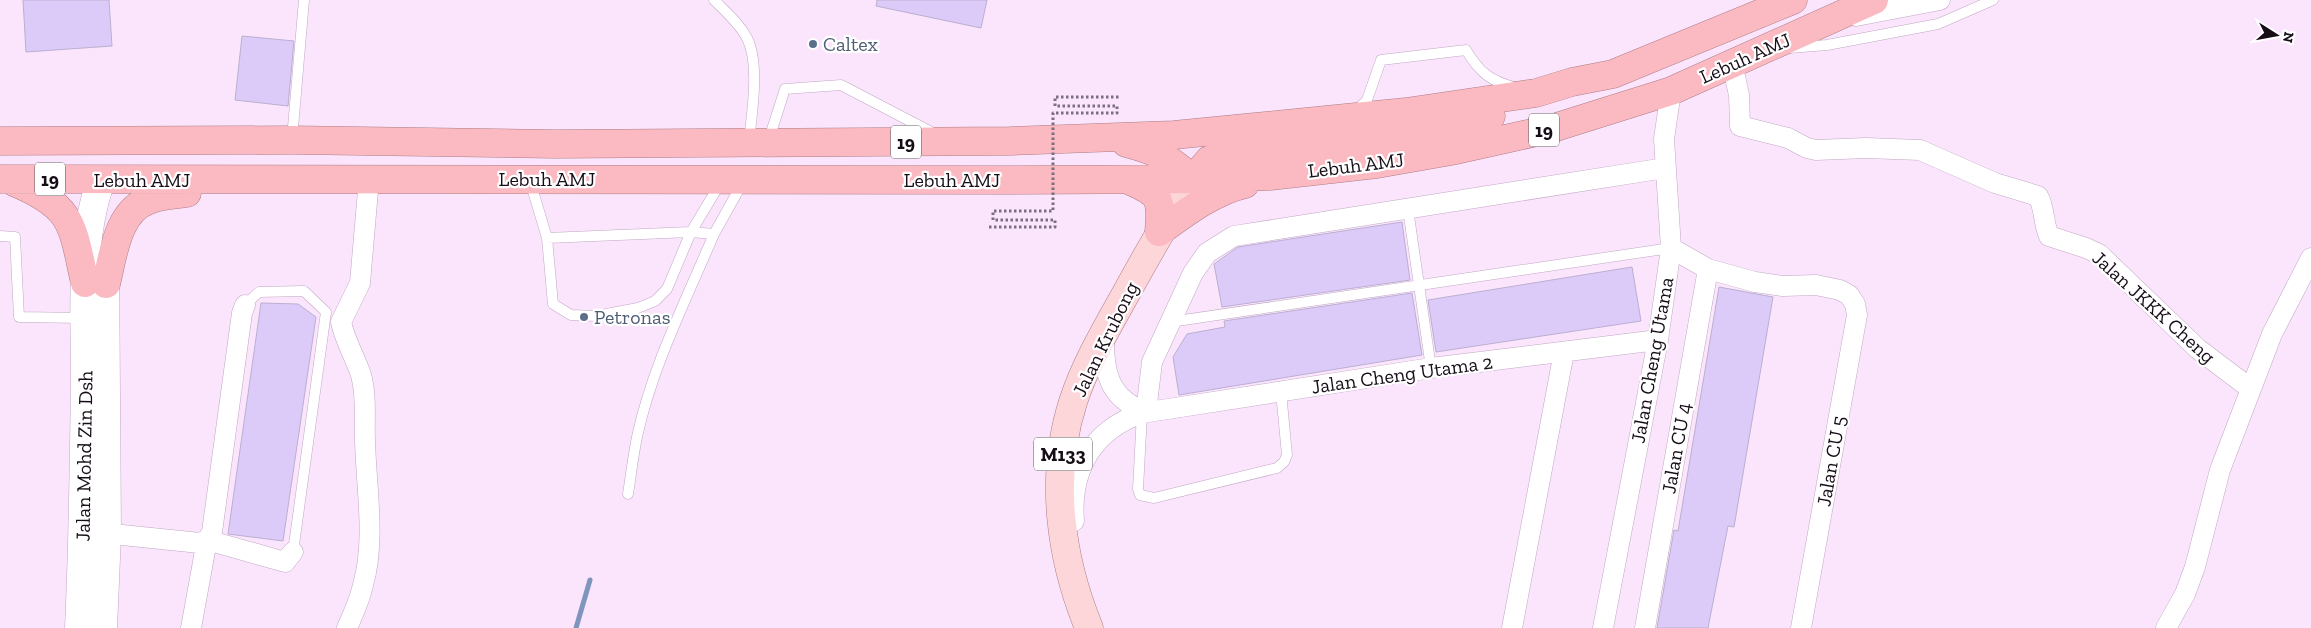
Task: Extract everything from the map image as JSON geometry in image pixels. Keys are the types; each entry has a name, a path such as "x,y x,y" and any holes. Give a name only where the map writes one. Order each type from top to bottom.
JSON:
{"highway":[{"name":"Lebuh AMJ","path":"0,141 292,140 555,144 949,142 1107,139 1174,135 1347,119 1536,93 1572,82 1613,74 1793,0"},
{"name":"Lebuh AMJ","path":"2,179 1193,180 1313,171 1377,164 1514,137 1559,126 1671,91 1874,0"},
{"path":"1107,139 1154,151 1170,160 1193,180 1209,160 1232,152 1326,146 1409,134 1463,123 1513,110 1613,74"},
{"path":"0,152 44,153 71,158 84,162 95,170 101,180 118,161 130,156 158,152 206,152 224,149 240,141"},
{"path":"1160,232 1197,205 1237,186 1313,171"},
{"path":"2,179 51,200 63,213 74,232 96,284"},
{"path":"96,284 124,223 133,210 146,200 163,196 246,188 267,179"},
{"path":"1128,180 1152,190 1161,206 1160,232"}],"main road":[{"path":"96,284 105,222 101,180"},
{"name":"Jalan Krubong","path":"1090,628 1072,580 1066,554 1061,511 1066,430 1074,402 1104,334 1160,232 1193,180"},
{"name":"Jalan Mohd Zin Dsh","path":"96,284 85,318 96,532 104,628"},
{"name":"Jalan Mohd Zin Dsh","path":"79,628 96,532 96,284"}],"street":[{"path":"1827,21 1940,0"},
{"name":"Jalan JKKK Cheng","path":"1732,63 1739,94 1740,126 1788,138 1807,148 1816,150 1866,148 1920,150 2008,188 2030,192 2038,196 2042,203 2049,236 2099,254 2198,349 2251,389"},
{"name":"Jalan Cheng Utama","path":"1603,628 1658,340 1671,248 1665,168 1665,130 1671,91"},
{"path":"1104,334 1105,366 1116,393 1132,406 1144,412 1152,362 1169,323 1200,263 1211,250 1234,236 1665,168"},
{"path":"347,628 364,584 369,542 370,492 365,454 365,395 361,375 345,340 341,322 360,283 369,179"},
{"path":"1671,248 1708,269"},
{"path":"2166,628 2185,594 2196,567 2220,470 2272,334 2311,258"},
{"name":"Jalan CU 5","path":"1708,269 1755,282 1783,286 1828,287 1849,295 1855,304 1856,315 1807,627"},
{"name":"Jalan CU 4","path":"1645,628 1708,269"},
{"path":"191,628 207,540 212,532 242,313 245,304"},
{"name":"Jalan Cheng Utama 2","path":"1072,580 1076,567 1076,553 1072,503 1081,466 1100,437 1112,427 1144,412 1430,368 1658,340"},
{"path":"1512,628 1564,352"},
{"path":"96,532 200,543 207,540 285,562 293,552"}],"lane":[{"path":"292,140 304,0"},
{"path":"714,0 739,26 747,39 752,53 758,142"},
{"path":"1761,50 1827,45 1938,24 1993,0"},
{"path":"1347,119 1366,100 1382,60 1466,50 1477,68 1493,79 1536,93"},
{"path":"758,142 785,89 841,85 949,142"},
{"path":"529,179 547,238 553,304 571,315 596,316 638,308 655,302 667,290 691,232 734,179"},
{"path":"628,494 637,437 652,385 677,319 714,234 734,179"},
{"path":"1408,209 1430,368"},
{"path":"547,238 691,232 714,234"},
{"path":"0,236 15,237 19,317 85,318"},
{"path":"1169,323 1671,248"},
{"path":"245,304 259,292 304,291 326,312 293,552"},
{"path":"1144,412 1138,489 1140,495 1154,498 1277,468 1284,462 1287,455 1281,392"}],"path":[{"path":"989,227 1055,227 1055,220 993,220 993,211 1053,211 1053,113 1117,113 1117,106 1055,106 1055,98 1119,98"}],"building":[{"path":"23,0 109,0 112,46 26,52"},
{"path":"877,0 987,0 981,28 876,6"},
{"path":"242,36 294,41 288,106 235,100"},
{"path":"1402,222 1410,280 1222,307 1214,264 1238,247"},
{"path":"1632,267 1641,321 1436,352 1428,300"},
{"path":"1719,287 1773,297 1734,527 1728,526 1708,628 1657,628 1674,530 1678,531"},
{"path":"1412,293 1422,355 1179,395 1173,357 1187,334 1225,327 1224,321"},
{"path":"261,303 298,304 316,317 283,541 228,534"}],"waterway":[{"path":"576,628 590,580"}],"place":[{"name":"Caltex","path":"813,44"},
{"name":"Petronas","path":"584,317"}]}
